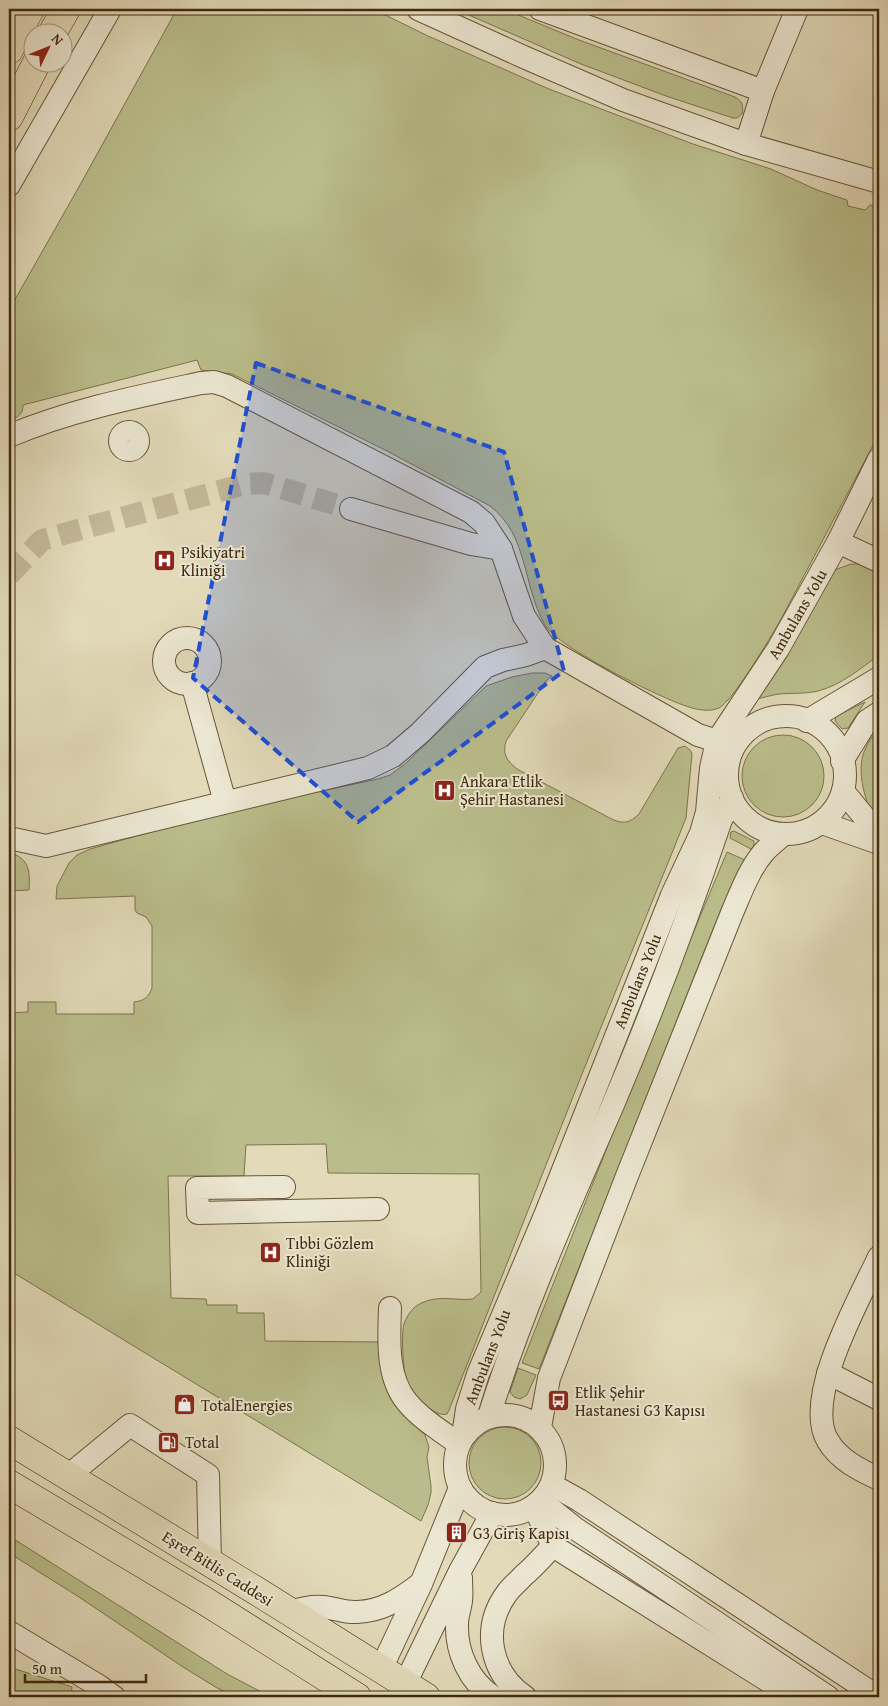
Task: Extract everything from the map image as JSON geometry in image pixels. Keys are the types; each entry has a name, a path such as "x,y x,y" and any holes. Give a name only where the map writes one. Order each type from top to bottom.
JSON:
{"main road":[{"path":"9,50 30,9"},
{"path":"59,22 66,9"},
{"path":"9,117 32,72"},
{"name":"Eşref Bitlis Caddesi","path":"9,1440 381,1669 406,1694"},
{"path":"9,1484 205,1601 357,1697"}],"lane":[{"path":"9,185 110,9"},
{"path":"418,9 623,100 746,144 879,182"},
{"path":"540,9 763,91"},
{"path":"746,144 763,91 797,9"},
{"path":"9,436 35,425 115,401 201,383 214,382 227,386 471,512 484,522 500,549 524,616 545,648 698,735 727,741 759,722 777,716 796,717 814,723 830,735 840,752 845,771 843,791 834,808 822,823 803,831 784,834 764,830 748,820 738,810 732,798 728,787 727,768 732,749 727,741"},
{"path":"115,401 126,433"},
{"name":"Ambulans Yolu","path":"461,1440 467,1409 478,1374 546,1213 672,895 701,833 706,812 711,768 838,542 879,459"},
{"path":"351,509 471,544 500,549"},
{"path":"838,542 879,561"},
{"path":"9,838 46,846 368,768 393,756 420,733 484,667 545,648"},
{"path":"807,721 879,678"},
{"path":"192,683 225,802"},
{"path":"842,761 867,722 879,713"},
{"path":"843,791 879,835"},
{"path":"489,1416 507,1360 591,1152 645,1027 721,820 732,798"},
{"path":"822,823 879,843"},
{"path":"540,1427 549,1378 732,913 744,885 758,860 784,834"},
{"path":"284,1188 197,1188 198,1213 378,1209"},
{"path":"879,1257 839,1344 828,1373 820,1413 827,1440 844,1459 879,1479"},
{"path":"390,1308 389,1337 392,1362 399,1390 416,1411 461,1440"},
{"path":"828,1373 879,1399"},
{"path":"507,1414 525,1418 540,1427 550,1440 555,1454 556,1470 542,1497 520,1513 506,1515 492,1513 480,1508 469,1500 460,1488 455,1474 455,1458 461,1440 474,1424 489,1416 507,1414"},
{"path":"68,1476 130,1425 208,1475 210,1563"},
{"path":"381,1669 421,1584 460,1488"},
{"path":"542,1497 553,1546 794,1697"},
{"path":"542,1497 576,1529 828,1697"},
{"path":"542,1497 579,1500 878,1697"},
{"path":"406,1694 460,1571 492,1513"},
{"path":"525,1697 500,1672 493,1654 492,1627 507,1592 553,1546"},
{"path":"460,1571 462,1594 457,1622 459,1649 469,1672 476,1682 493,1697"},
{"path":"289,1612 307,1607 324,1607 340,1611 357,1612 370,1610 395,1602 421,1584"},
{"path":"9,1632 114,1697"}],"highlighted area":[{"path":"256,363 504,452 564,671 358,822 193,678"}],"green space":[{"path":"177,9 373,9 428,36 549,89 693,144 771,169 817,190 847,200 848,206 865,210 870,205 879,206 879,434 780,621 742,682 719,708 708,710 696,709 657,694 589,659 554,635 545,625 538,610 524,562 512,532 503,518 490,506 389,452 232,374 201,370 197,360 23,405 19,415 9,421 9,310"},
{"path":"455,9 504,9 579,40 735,97 742,104 742,114 737,118 733,118 666,96 581,64"},
{"path":"851,564 863,564 879,571 879,655 835,685 813,692 779,694 756,699 828,579 837,569"},
{"path":"532,673 545,673 552,676 546,681 506,741 505,753 513,766 619,822 627,822 639,814 678,748 685,746 692,754 686,818 447,1414 441,1414 430,1409 418,1398 407,1382 403,1329 409,1314 420,1303 436,1299 473,1299 481,1292 479,1174 328,1173 326,1144 246,1145 244,1176 168,1176 171,1298 206,1299 207,1305 237,1305 237,1313 264,1313 265,1341 382,1342 392,1397 402,1414 425,1435 429,1447 427,1457 431,1493 421,1521 9,1270 9,1013 28,1012 28,1002 56,1002 56,1014 134,1014 134,1002 146,998 151,991 152,926 146,917 135,910 135,896 56,899 57,886 69,863 77,855 90,849 215,814 390,775 405,764 486,686 512,677"},
{"path":"865,702 848,728 842,729 835,721 836,716"},
{"path":"879,727 879,823 870,809 864,791 861,763 864,751"},
{"path":"783,735 799,738 812,747 821,760 824,776 821,792 812,805 799,814 783,817 767,814 754,805 745,792 742,776 745,760 754,747 767,738"},
{"path":"734,831 754,841 754,847 751,849 730,838 731,832"},
{"path":"9,852 25,862 29,871 29,890 9,891"},
{"path":"727,852 745,860 722,907 539,1369 522,1363 670,988"},
{"path":"518,1368 536,1375 527,1395 520,1399 514,1397 510,1392"},
{"path":"505,1427 525,1433 535,1443 541,1463 535,1483 525,1493 505,1499 485,1493 475,1483 469,1463 475,1443 485,1433"},
{"path":"9,1536 227,1674 271,1697 237,1697 217,1688 9,1553"},
{"path":"9,1667 72,1687 71,1697 9,1697"}],"tunnel":[{"path":"9,575 42,540 245,484 264,483 351,509"}],"place":[{"name":"Psikiyatri Kliniği","path":"165,561"},
{"name":"Ankara Etlik Şehir Hastanesi","path":"444,790"},
{"name":"Tıbbi Gözlem Kliniği","path":"270,1252"},
{"name":"Etlik Şehir Hastanesi G3 Kapısı","path":"559,1401"},
{"name":"TotalEnergies","path":"185,1405"},
{"name":"Total","path":"169,1442"},
{"name":"G3 Giriş Kapısı","path":"457,1533"}]}
